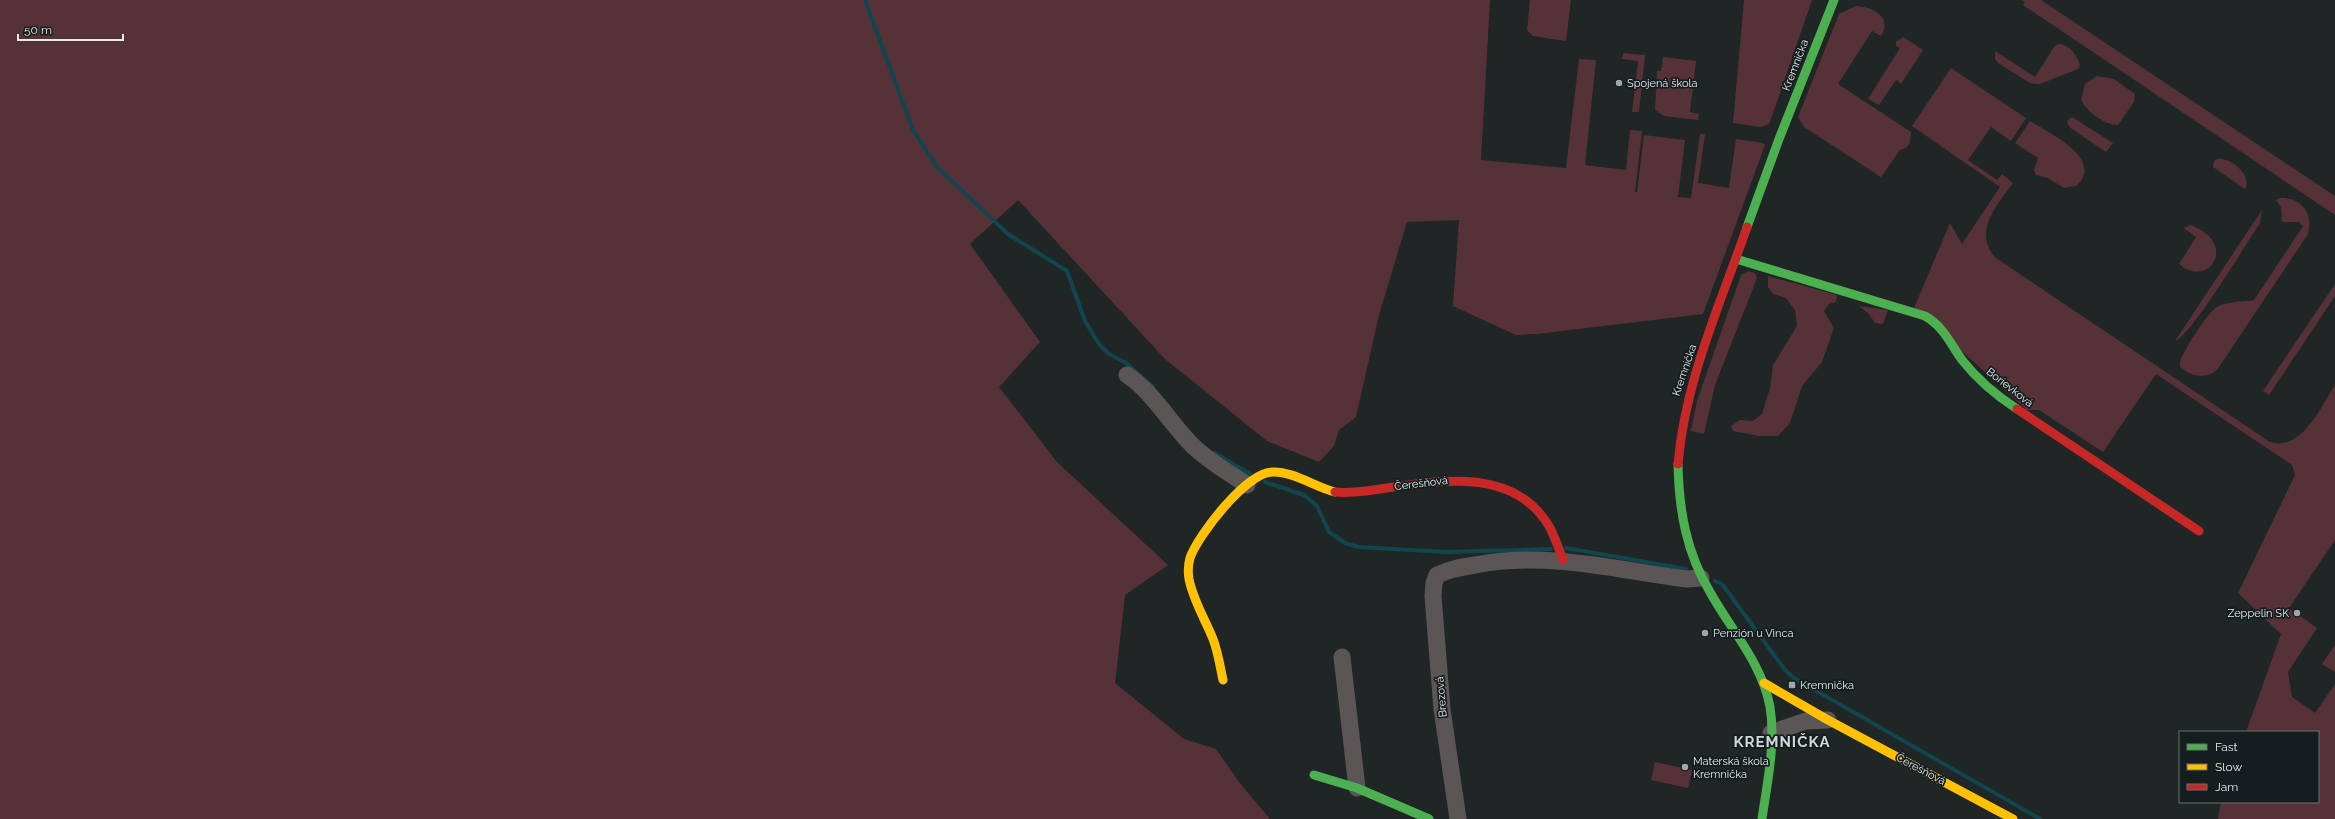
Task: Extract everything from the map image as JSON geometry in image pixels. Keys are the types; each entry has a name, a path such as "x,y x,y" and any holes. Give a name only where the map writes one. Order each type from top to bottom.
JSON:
{"street":[{"name":"Kremnička","path":"1762,819 1771,733 1770,708 1764,682 1751,653 1701,578 1688,546 1680,508 1678,471 1681,430 1691,384 1782,130 1834,0"},
{"name":"Borievková","path":"1736,260 1900,307 1918,313 1935,322 1944,331 1964,362 1990,389 2010,405 2199,531"},
{"path":"1127,375 1140,384 1192,444 1208,458 1249,483"},
{"name":"Čerešňová","path":"1223,680 1213,639 1191,584 1189,570 1191,557 1199,543 1231,499 1249,483 1264,473 1271,472 1282,474 1338,492 1358,492 1460,479 1487,483 1512,493 1531,504 1547,523 1562,558"},
{"path":"1562,558 1687,579 1701,578"},
{"name":"Brezová","path":"1458,819 1442,709 1434,596 1434,583 1437,575 1445,571 1496,561 1562,558"},
{"path":"1342,656 1358,788"},
{"name":"Čerešňová","path":"1764,682 1828,720 2013,819"},
{"path":"1771,733 1806,721 1828,720"},
{"path":"1314,775 1358,788 1429,819"}],"shaded area":[{"path":"0,0 1490,0 1481,160 1566,168 1579,59 1596,60 1585,165 1626,170 1630,130 1642,131 1635,192 1637,192 1644,135 1685,140 1678,197 1691,198 1700,134 1705,134 1698,183 1729,188 1736,139 1763,143 1765,145 1703,314 1537,334 1516,335 1453,306 1459,220 1407,222 1379,315 1356,417 1339,430 1334,446 1319,462 1267,441 1165,359 1018,200 970,244 1040,342 999,387 1057,462 1168,565 1125,595 1115,683 1184,739 1216,749 1239,782 1270,819 0,819"},
{"path":"1530,0 1571,0 1566,41 1533,36 1527,30"},
{"path":"1744,0 1812,0 1769,124 1761,127 1733,123"},
{"path":"2022,0 2041,0 2335,196 2335,215 2023,5 2025,2"},
{"path":"1856,6 1869,8 1879,14 1885,23 1884,29 1881,36 1872,31 1838,84 1911,132 1910,143 1906,148 1900,150 1881,177 1804,127 1798,117 1839,14"},
{"path":"1903,37 1923,50 1901,84 1896,80 1879,105 1868,99 1900,48 1896,46 1896,42"},
{"path":"2058,44 2062,44 2069,48 2077,58 2080,65 2078,69 2040,84 2030,83 1998,63 1995,59 1995,51 2035,77 2054,47"},
{"path":"1623,53 1645,55 1639,112 1632,112 1638,61 1622,59"},
{"path":"1663,57 1696,61 1690,112 1699,114 1698,120 1664,116 1655,110 1657,71 1661,71"},
{"path":"1951,68 2026,118 2011,141 1991,127 1968,160 1997,180 2002,174 2013,183 1994,210 1987,229 1986,238 1989,248 1996,258 2270,442 2281,443 2292,440 2301,434 2317,415 2335,385 2335,540 2289,608 2317,628 2288,672 2292,697 2315,713 2335,684 2335,819 2218,819 2221,803 2319,803 2319,731 2246,731 2281,634 2238,593 2295,475 2292,465 2156,374 2103,452 2039,410 2027,410 1914,308 1950,223 1962,244 2000,187 1912,126"},
{"path":"2097,76 2114,79 2135,94 2134,102 2118,125 2107,123 2096,117 2087,109 2081,100 2085,84"},
{"path":"2072,117 2113,143 2106,152 2069,127 2067,121"},
{"path":"2030,121 2061,140 2080,157 2084,166 2083,176 2076,186 2064,188 2048,178 2036,175 2034,170 2038,158 2015,143"},
{"path":"2217,159 2228,161 2239,168 2246,178 2247,184 2245,189 2213,167 2214,161"},
{"path":"2280,198 2294,200 2300,203 2304,208 2309,219 2308,234 2217,370 2203,376 2189,373 2180,367 2180,361 2186,348 2207,317 2212,311 2221,305 2254,300 2303,226 2299,222 2282,222 2281,207 2276,200"},
{"path":"2262,210 2260,223 2219,287 2193,323 2183,335 2175,341"},
{"path":"2190,225 2205,233 2213,242 2216,252 2214,261 2209,268 2201,271 2190,270 2179,264 2196,237 2184,228"},
{"path":"1748,271 1755,273 1757,278 1715,385 1704,434 1691,431 1697,401 1741,275"},
{"path":"1768,276 1837,295 1836,302 1829,304 1824,311 1834,328 1822,362 1802,386 1790,423 1778,436 1759,436 1733,431 1731,426 1740,420 1753,421 1762,414 1770,388 1773,365 1797,326 1795,310 1786,298 1773,294 1768,287"},
{"path":"2335,284 2335,296 2269,395 2263,391"},
{"path":"1859,306 1888,310 1883,324 1875,323 1868,313"},
{"path":"2335,645 2335,672 2322,664"},
{"path":"1655,762 1692,770 1688,788 1651,780"}],"waterway":[{"path":"865,0 913,130 937,167 1008,234 1067,271 1085,321 1099,344 1109,354 1126,363 1153,387"},
{"path":"1215,453 1250,474"},
{"path":"1265,482 1304,495 1317,506 1329,532 1345,543 1358,547 1446,552 1551,549"},
{"path":"1566,548 1686,569"},
{"path":"1715,581 1722,584 1785,670 1794,678 2040,819"}],"traffic: fast":[{"path":"1747,227 1779,139 1834,0"},
{"path":"1736,259 1925,316 1932,320 1942,330 1962,360 1974,374 2002,399 2017,409"},
{"path":"1678,464 1682,514 1685,530 1695,562 1718,606 1753,661 1766,691 1770,707 1772,735 1762,819"},
{"path":"1314,775 1357,788 1429,819"}],"traffic: slow":[{"path":"1223,680 1215,644 1196,602 1189,579 1189,561 1195,548 1224,507 1249,483 1261,475 1272,472 1280,472 1335,492"},
{"path":"1764,683 1828,720 2013,819"}],"traffic: jam":[{"path":"1678,464 1682,433 1696,373 1715,314 1747,227"},
{"path":"2017,409 2199,531"},
{"path":"1335,492 1355,492 1431,482 1454,481 1476,482 1497,486 1517,494 1534,507 1549,526 1563,560"}],"place":[{"name":"Spojená škola","path":"1619,83"},
{"name":"Zeppelin SK","path":"2297,613"},
{"name":"Penzión u Vinca","path":"1705,633"},
{"name":"Kremnička","path":"1792,685"},
{"name":"Materská škola Kremnička","path":"1685,767"}],"district":[{"name":"KREMNIČKA","path":"1782,742"}]}
